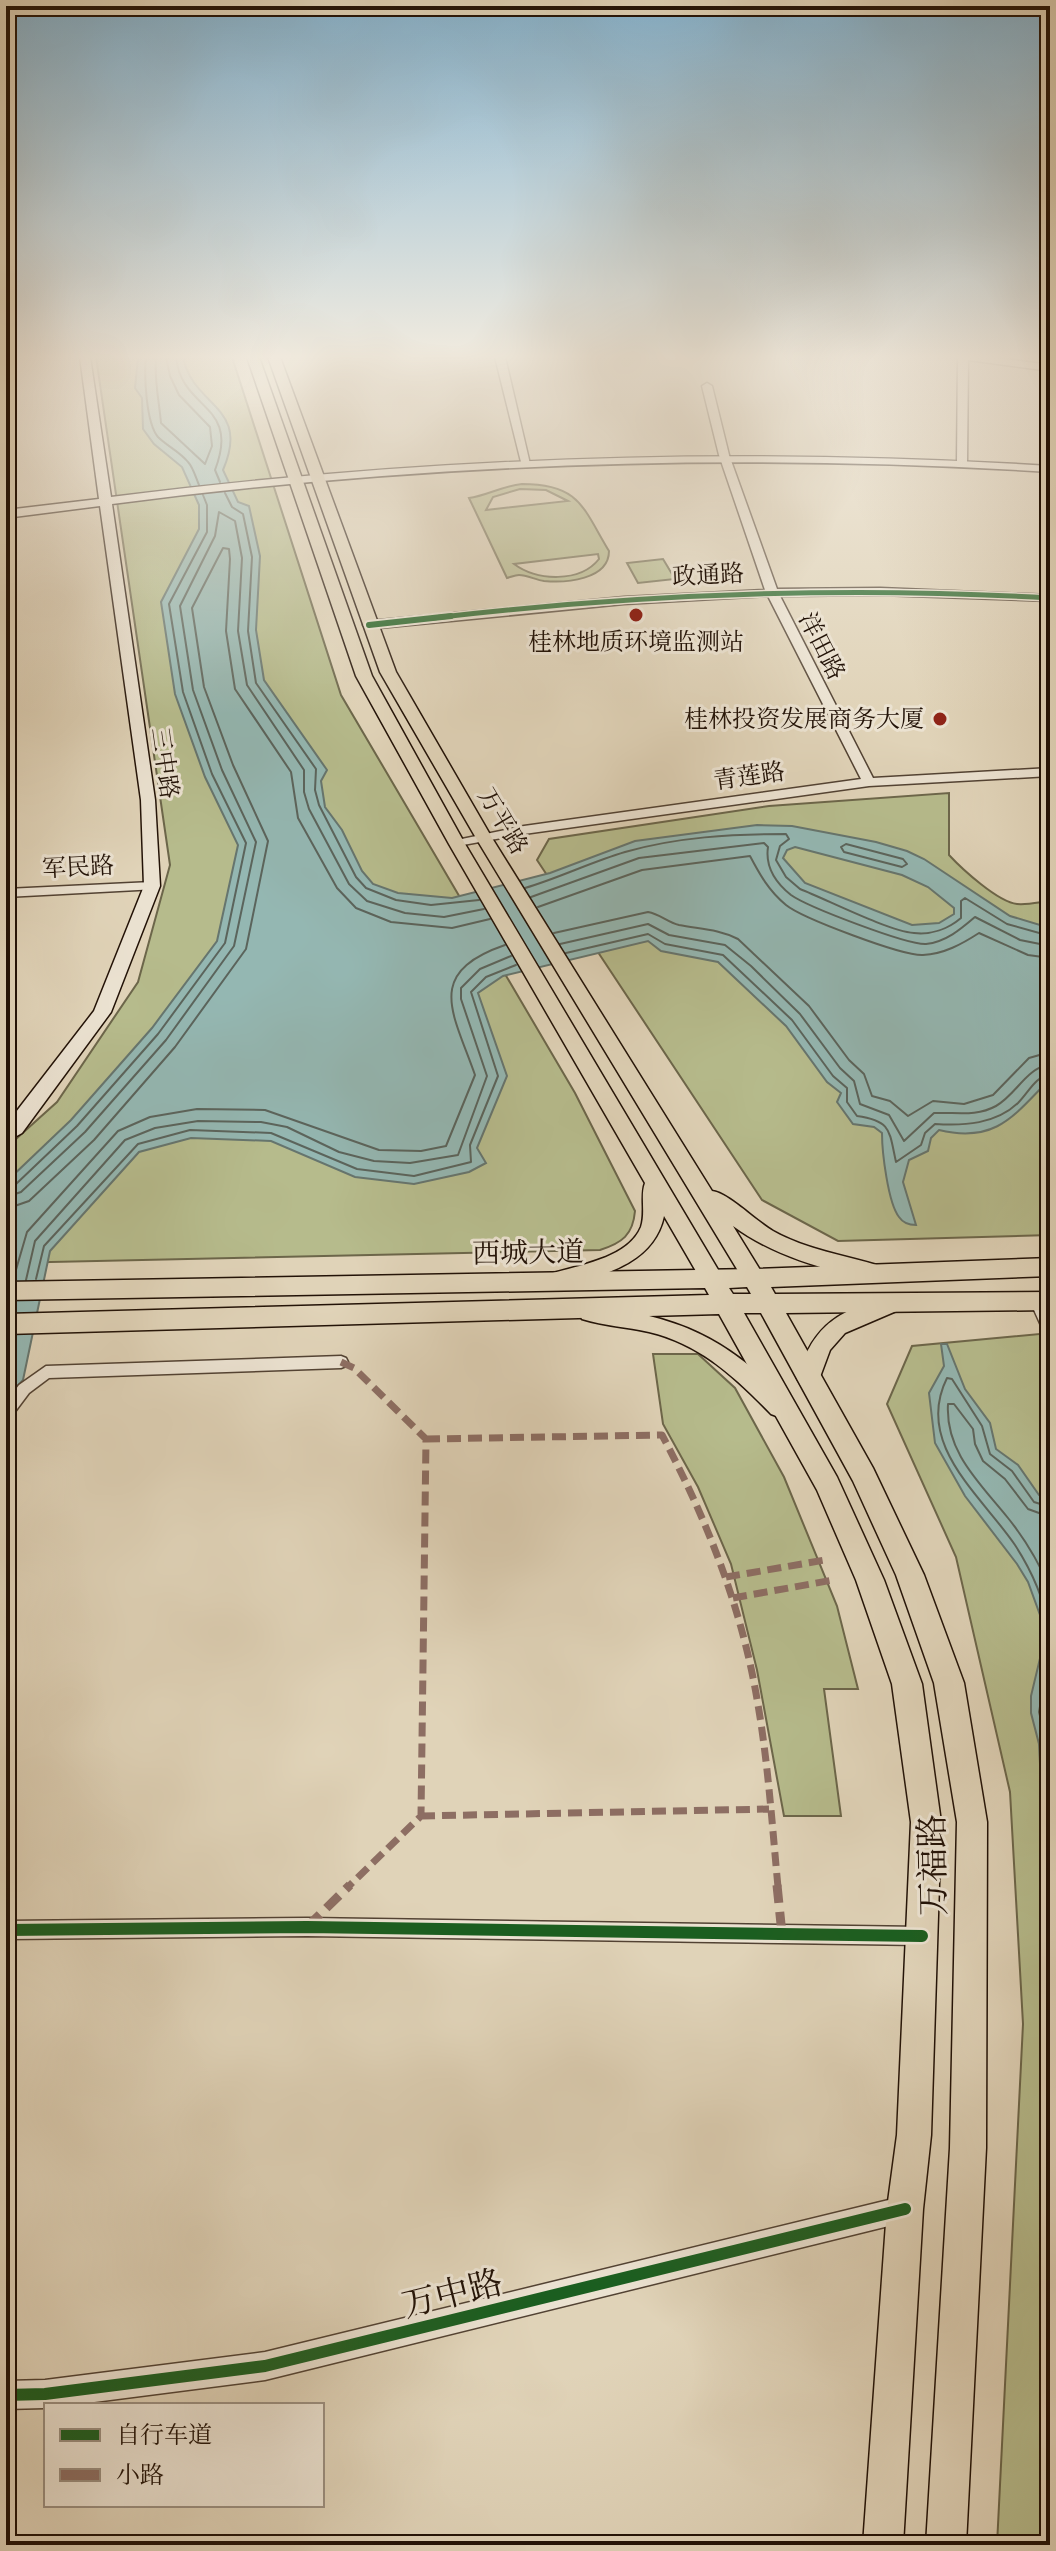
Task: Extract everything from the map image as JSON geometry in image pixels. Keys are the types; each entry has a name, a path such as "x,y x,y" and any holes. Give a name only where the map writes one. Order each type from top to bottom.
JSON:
{"highway":[{"name":"西城大道","path":"761,1291 881,1274 1050,1267"},
{"name":"西城大道","path":"6,1291 550,1282 719,1292 761,1291 893,1303 1044,1301"},
{"name":"万福路","path":"761,1291 864,1476 910,1575 949,1683 972,1822 968,2148 946,2545"},
{"name":"西城大道","path":"6,1324 566,1309 719,1292"},
{"name":"万福路","path":"719,1292 828,1485 870,1580 907,1684 926,1822 914,2135 905,2209 883,2545"}],"main road":[{"name":"三中路","path":"6,1135 15,1128 102,1012 151,890 148,800 103,476"},
{"name":"万平路","path":"294,476 364,676 457,844 719,1292"},
{"path":"6,514 319,476"},
{"name":"万平路","path":"319,476 388,672 484,838 761,1291"},
{"path":"550,1282 626,1256 643,1245 657,1208 650,1174"},
{"path":"692,1177 733,1216 763,1237 829,1262 881,1274"},
{"path":"809,1378 816,1350 833,1327 893,1303"},
{"path":"566,1309 645,1321 699,1339 736,1363 791,1419"}],"street":[{"name":"洋田路","path":"731,476 772,592 869,782"},
{"name":"政通路","path":"369,625 494,610 772,592 890,591 1050,598"},
{"name":"青莲路","path":"457,844 524,830 869,782 1050,772"},
{"name":"军民路","path":"6,893 151,890"},
{"name":"军民路","path":"6,899 151,890"},
{"path":"1044,1301 1050,1325"},
{"path":"6,1413 24,1389 46,1372 341,1362"},
{"path":"6,1930 307,1927 922,1936"},
{"name":"万中路","path":"6,2395 45,2394 265,2366 905,2209"}],"green space":[{"path":"113,476 270,476 341,695 575,1093 635,1211 632,1226 625,1237 600,1250 6,1263 6,1148 57,1102 138,982 170,865"},
{"path":"515,485 556,488 578,501 609,551 602,568 574,580 544,581 519,575 507,578 469,498","holes":["520,489 546,490 568,501 486,510 493,497","598,554 599,559 591,567 570,576 534,574 514,564"]},
{"path":"663,559 675,579 638,583 627,563"},
{"path":"949,793 949,855 981,884 1009,902 1050,901 1050,1235 838,1241 762,1200 537,860 549,839 769,806"},
{"path":"1050,1333 1050,2545 997,2545 1023,2024 1010,1792 956,1557 887,1404 912,1346"},
{"path":"653,1354 698,1354 735,1388 784,1477 837,1606 858,1689 824,1689 841,1816 784,1816 757,1670 731,1564 698,1487 663,1424"}],"water":[{"path":"186,476 226,476 238,502 249,506 260,556 256,630 264,680 327,770 321,781 325,807 342,830 362,871 373,884 398,893 452,898 550,873 635,841 757,825 792,826 876,842 924,859 1010,916 1050,928 1050,1079 1003,1123 976,1133 939,1130 931,1138 928,1151 909,1160 903,1182 916,1225 911,1225 901,1219 892,1201 884,1164 882,1133 874,1127 853,1124 837,1102 841,1093 827,1082 786,1026 718,962 661,951 648,941 503,976 478,993 507,1076 477,1148 486,1163 469,1172 414,1184 355,1177 271,1141 191,1138 139,1152 50,1251 23,1380 6,1399 6,1182 71,1120 152,1028 217,941 238,845 205,777 175,694 161,602 199,529 199,505","holes":["795,847 902,875 928,887 954,908 954,914 939,923 912,925 805,883 783,858 787,850"]},
{"path":"941,1344 947,1344 965,1389 990,1423 996,1449 1018,1465 1039,1495 1050,1500 1050,1837 1042,1803 1039,1744 1031,1713 1031,1696 1042,1650 1040,1615 1028,1582 965,1496 935,1443 929,1393 944,1366"}],"marked path":[{"path":"307,1927 421,1816 426,1439 354,1368 341,1362"},
{"path":"426,1439 662,1435 708,1530 732,1595 750,1663 765,1756 782,1934"},
{"path":"726,1577 825,1560"},
{"path":"733,1598 833,1580"},
{"path":"421,1816 769,1809"}],"cycle path":[{"path":"369,625 539,607 709,595 880,591 1050,598"},
{"path":"6,1930 307,1927 922,1936"},
{"path":"6,2395 45,2394 265,2366 905,2209"}],"place":[{"name":"桂林地质环境监测站","path":"636,615"},
{"name":"桂林投资发展商务大厦","path":"940,719"}]}
